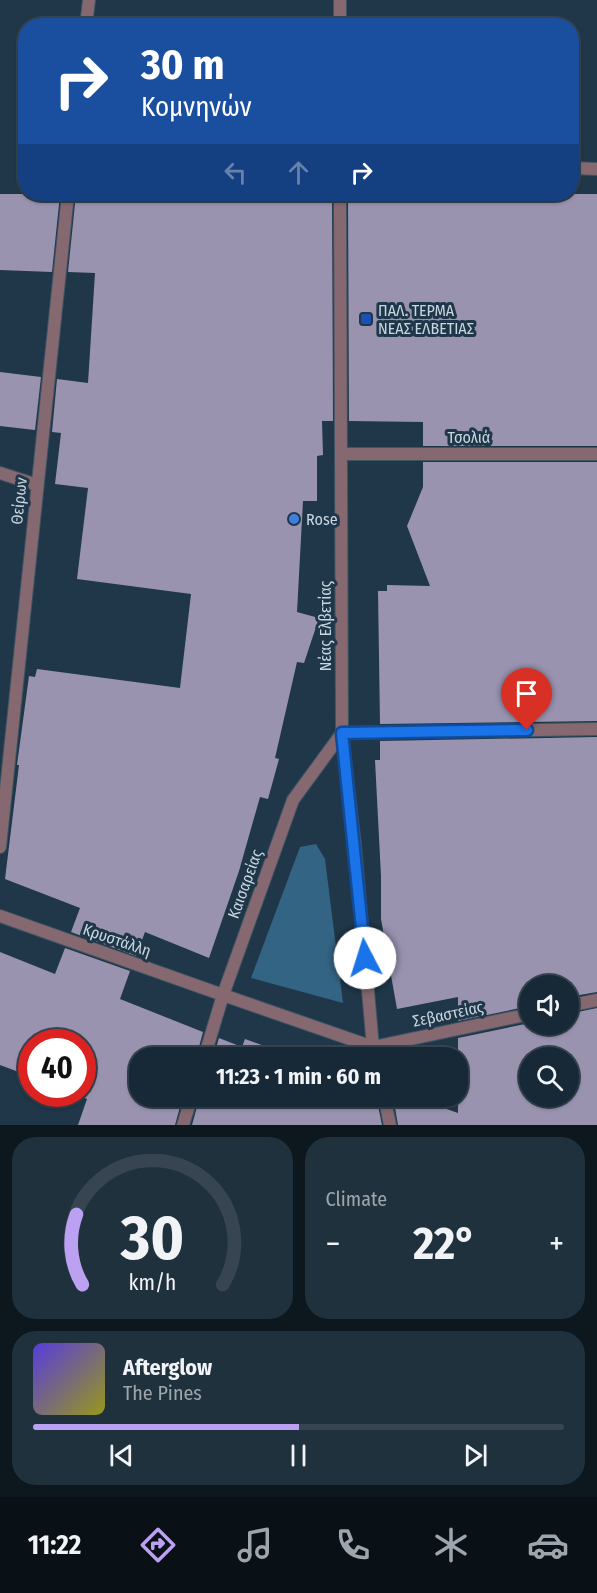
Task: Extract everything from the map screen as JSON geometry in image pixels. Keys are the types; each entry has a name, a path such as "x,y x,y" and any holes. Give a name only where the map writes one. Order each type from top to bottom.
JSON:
{"street":[{"path":"87,18 89,0"},
{"path":"340,0 340,18"},
{"path":"579,168 597,169"},
{"name":"Θείρων","path":"0,847 67,201"},
{"name":"Νέας Ελβετίας","path":"340,201 342,733 374,1047"},
{"name":"Τσολιά","path":"341,454 597,454"},
{"path":"0,473 37,485"},
{"path":"342,733 597,729"},
{"name":"Καισαρείας","path":"207,1047 223,995 293,800 342,733"},
{"name":"Κρυστάλλη","path":"0,916 223,995 361,1047"},
{"path":"579,1004 597,1000"},
{"name":"Σεβαστείας","path":"395,1047 519,1017"},
{"path":"183,1125 189,1107"},
{"path":"386,1107 390,1125"}],"shaded area":[{"path":"316,844 325,859 343,1003 251,978 300,847"}],"building":[{"path":"0,194 18,194 18,201 59,201 52,272 0,270"},
{"path":"579,194 597,194 597,446 423,446 423,422 349,421 348,201 579,201"},
{"path":"75,201 332,201 333,421 322,421 323,455 317,456 317,501 303,501 297,612 319,618 304,663 297,662 275,758 279,759 268,799 260,797 239,871 209,958 145,932 136,956 71,932 80,908 5,879 29,676 35,677 37,669 180,688 191,594 77,579 88,488 55,484 61,433 52,432 57,379 88,383 95,273 68,272"},
{"path":"0,372 41,377 35,430 0,426"},
{"path":"423,462 597,462 597,721 380,724 378,591 387,591 387,585 430,586 407,526 423,487"},
{"path":"597,737 597,992 579,995 579,975 519,975 519,1008 458,1021 458,997 397,1009 381,919 375,760 380,760 380,741"},
{"path":"65,948 130,971 120,999 203,1032 199,1047 129,1047 129,1107 180,1107 175,1125 78,1125 84,1107 96,1107 96,1029 18,1029 18,1072 0,1065 0,952 55,974"},
{"path":"597,1008 597,1125 398,1125 395,1107 441,1107 458,1113 458,1107 468,1107 468,1047 458,1047 458,1038 519,1025 519,1035 579,1035 579,1012"},
{"path":"219,1038 242,1047 216,1047"},
{"path":"245,1039 267,1047 242,1047"},
{"path":"197,1107 378,1107 382,1125 192,1125"}],"place":[{"name":"ΠΑΛ. ΤΕΡΜΑ ΝΕΑΣ ΕΛΒΕΤΙΑΣ","path":"366,319"},
{"name":"Rose","path":"294,519"}],"route":[{"path":"365,958 342,733 527,730"}]}
